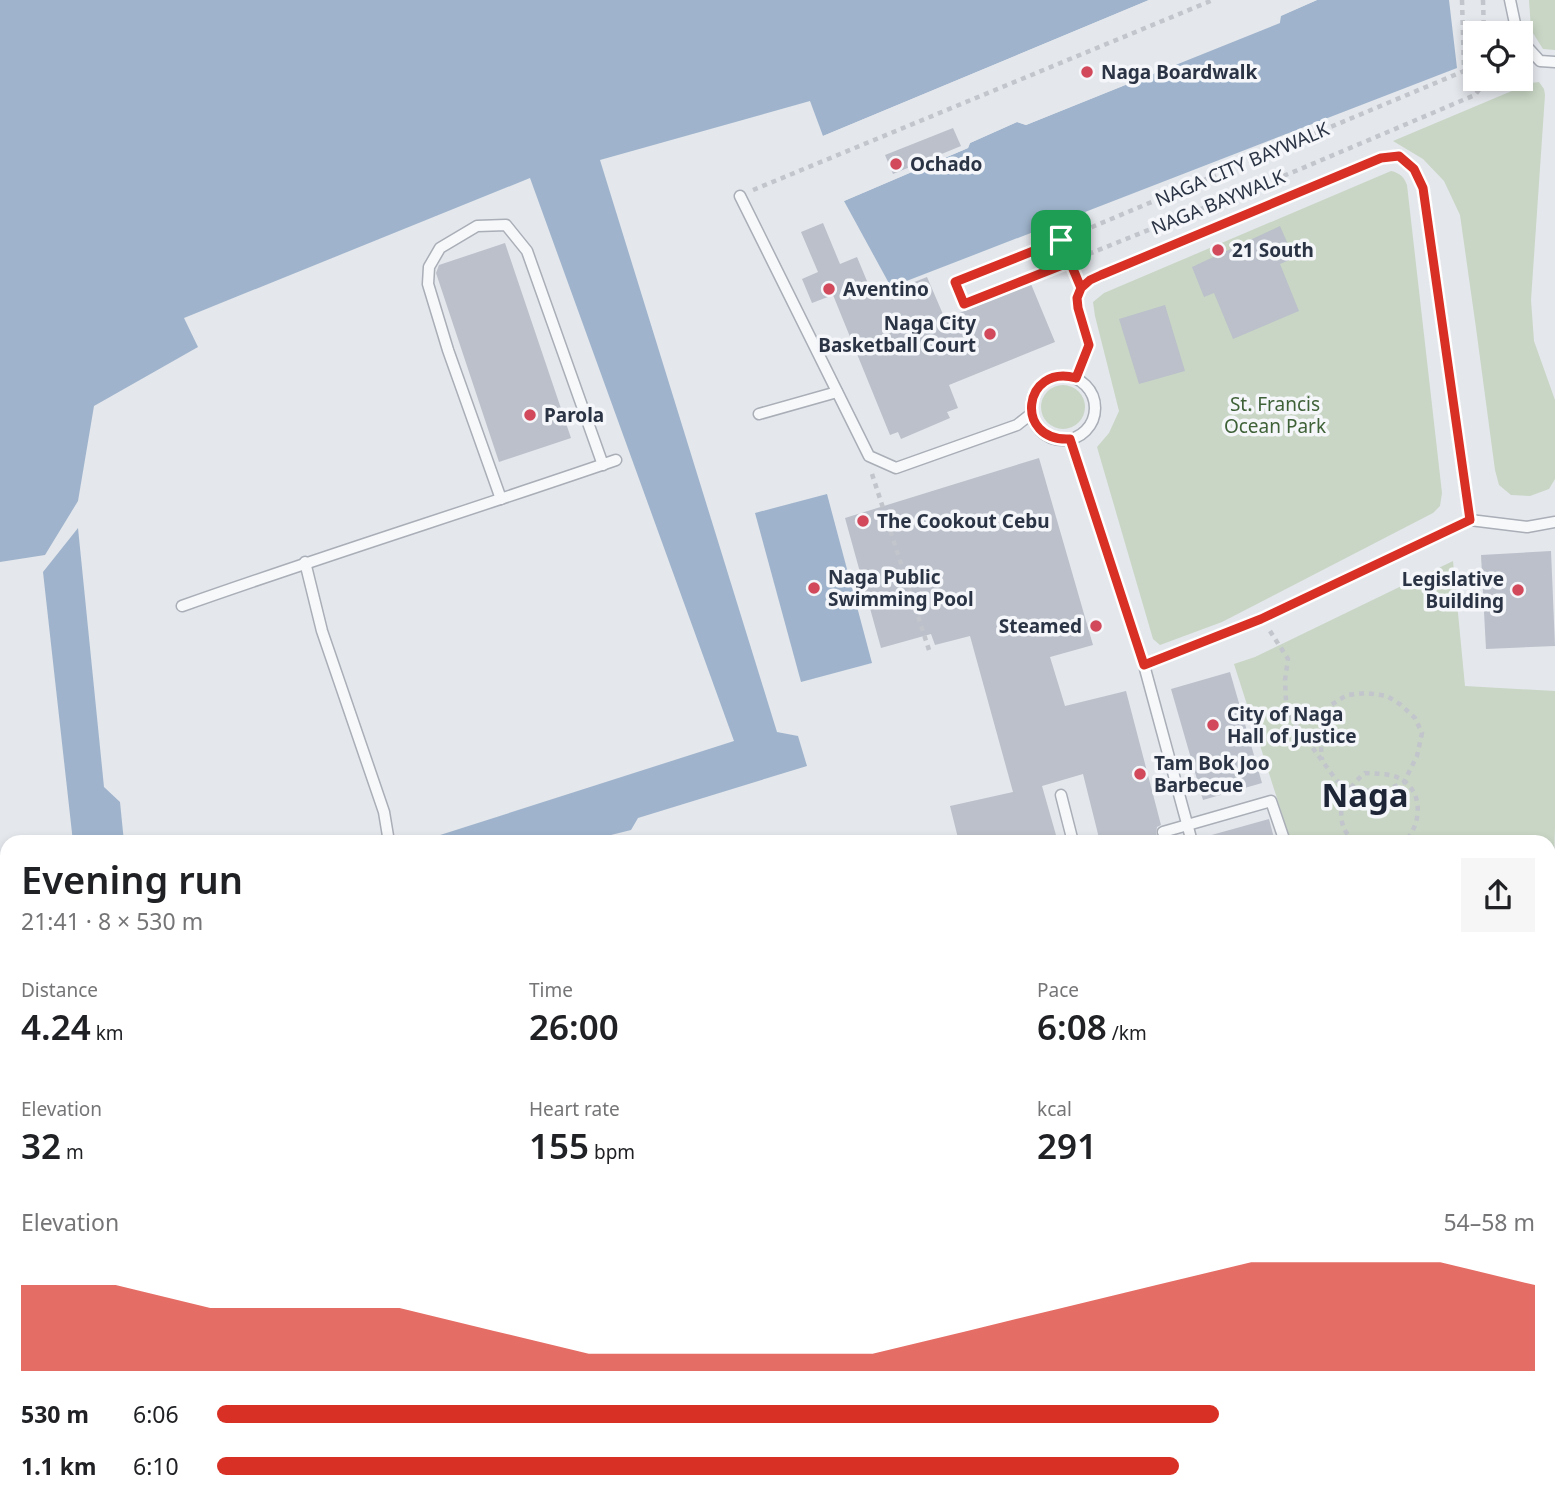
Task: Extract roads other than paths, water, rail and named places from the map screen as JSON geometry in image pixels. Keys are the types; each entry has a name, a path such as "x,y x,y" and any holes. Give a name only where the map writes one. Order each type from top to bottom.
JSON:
{"lane":[{"path":"1510,0 1514,21"},
{"path":"1533,53 1540,61 1555,62"},
{"path":"1076,378 1089,345 1077,298 1081,288 1090,280 1368,163 1399,156 1414,169 1423,188 1470,520"},
{"path":"740,196 869,456 896,468 1017,425 1031,414"},
{"path":"501,499 448,350 428,284 429,267 440,248 477,226 506,225 527,251 603,465"},
{"path":"1056,376 1076,378 1091,391 1095,411 1092,421 1079,436 1070,439 1050,437 1035,424 1031,414 1034,395 1039,386 1056,376"},
{"path":"760,414 837,392"},
{"path":"1070,439 1144,665 1190,835"},
{"path":"182,606 305,562 616,460"},
{"path":"1144,665 1261,619 1470,520 1527,527 1555,522"},
{"path":"305,562 321,631 384,812 388,835"},
{"path":"1061,795 1071,835"},
{"path":"1163,832 1271,801 1283,835"}],"water":[{"path":"0,0 1149,0 823,136 810,101 600,160 777,732 798,736 807,766 638,818 631,830 611,835 440,835 734,741 530,178 184,318 198,347 94,406 78,501 45,555 0,562"},
{"path":"1317,0 1449,0 1457,68 891,287 844,201 968,148 970,143 1017,122 1026,125 1280,23 1280,16"},
{"name":"Naga Public Swimming Pool","path":"827,494 872,663 801,682 755,513"},
{"path":"78,528 104,787 120,802 123,835 72,835 43,572"}],"place":[{"name":"Naga Boardwalk","path":"1087,72"},
{"name":"Ochado","path":"896,164"},
{"name":"21 South","path":"1218,250"},
{"name":"Aventino","path":"829,289"},
{"name":"Naga City Basketball Court","path":"990,334"},
{"name":"Parola","path":"530,415"},
{"name":"The Cookout Cebu","path":"863,521"},
{"name":"Naga Public Swimming Pool","path":"814,588"},
{"name":"Legislative Building","path":"1518,590"},
{"name":"Steamed","path":"1096,626"},
{"name":"City of Naga Hall of Justice","path":"1213,725"},
{"name":"Tam Bok Joo Barbecue","path":"1140,774"}],"district":[{"name":"Naga","path":"1365,794"}],"park label":[{"name":"St. Francis Ocean Park","path":"1275,415"}]}
